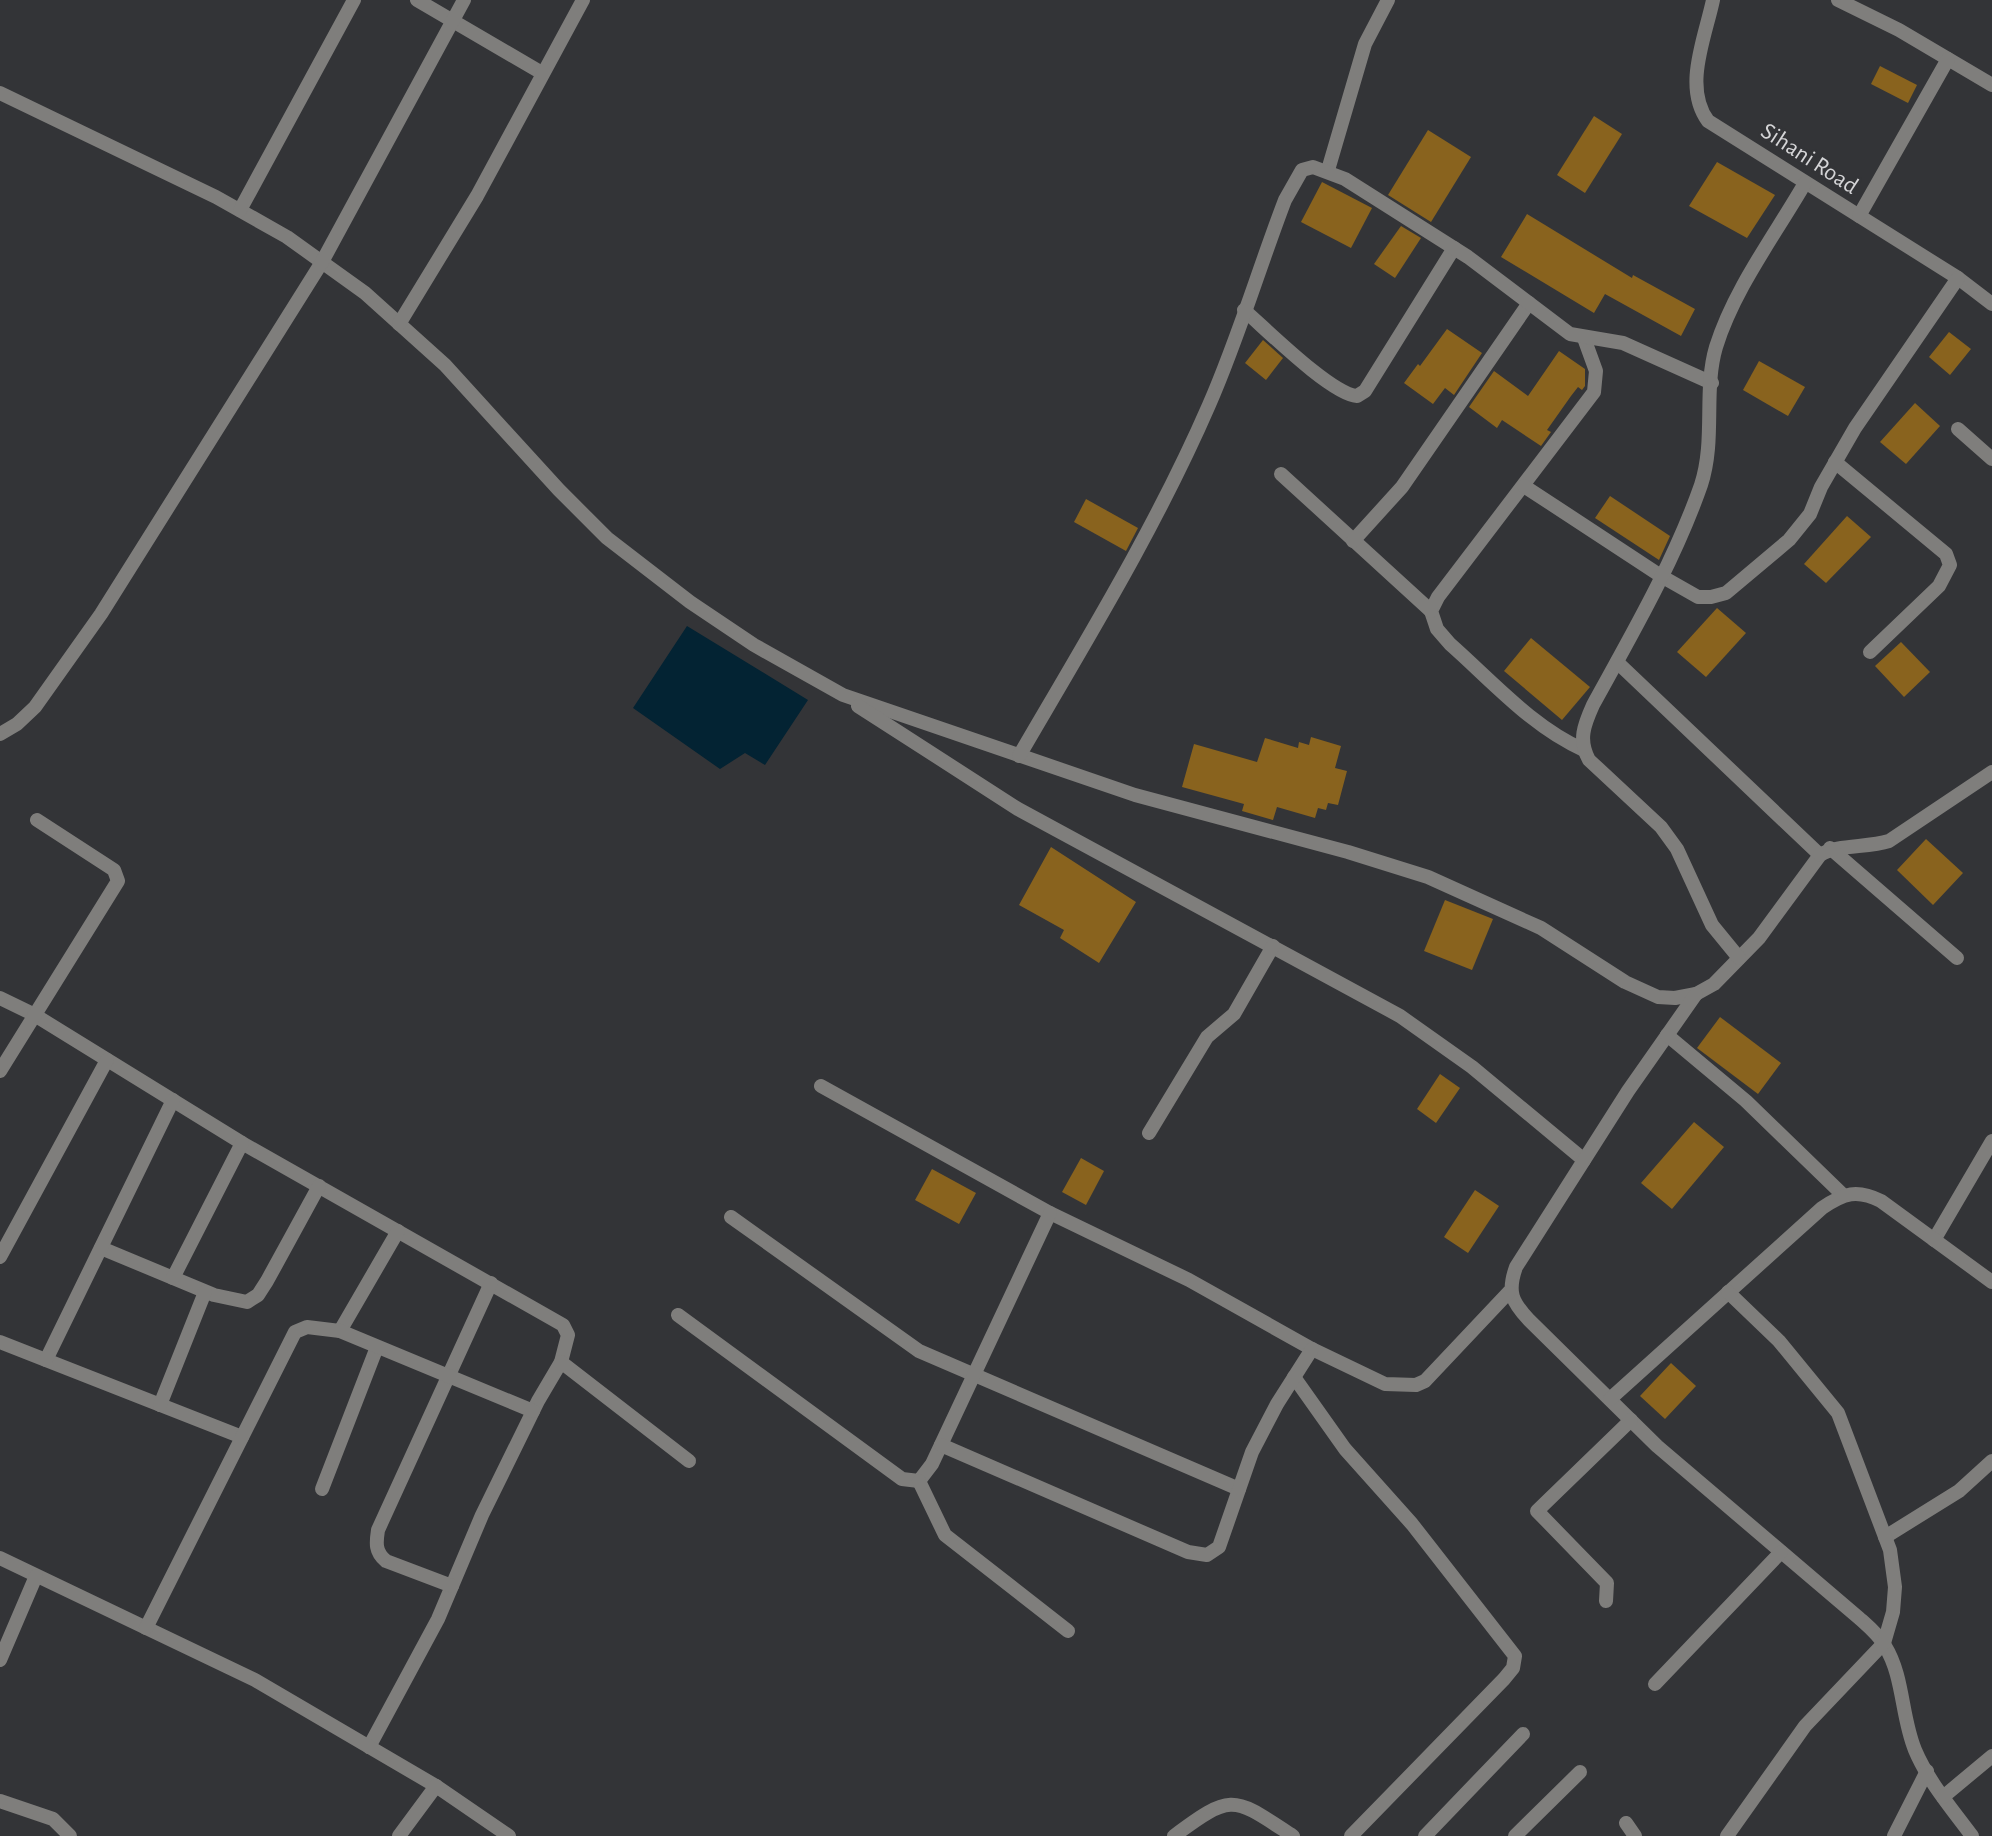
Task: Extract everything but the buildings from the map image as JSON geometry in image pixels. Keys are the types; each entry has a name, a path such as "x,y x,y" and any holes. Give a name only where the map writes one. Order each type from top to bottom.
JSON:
{"street":[{"path":"240,210 354,0"},
{"path":"418,0 542,73"},
{"path":"0,734 17,724 34,707 87,635 322,262 464,0"},
{"path":"399,324 478,196 583,0"},
{"path":"1328,170 1365,44 1388,0"},
{"name":"Sihani Road","path":"1713,0 1697,77 1699,108 1709,121 1958,278 1992,304"},
{"path":"1838,0 1899,30 1992,86"},
{"path":"1859,216 1948,60"},
{"path":"0,93 240,210 287,237 365,293 445,365 558,490 607,538 690,602 754,645 843,695 1018,809 1358,991 1437,1040 1584,1160"},
{"path":"1019,756 1115,591 1168,492 1210,403 1294,181 1302,170 1313,167 1328,170 1454,248 1570,334 1623,343 1712,383"},
{"path":"1739,958 1712,925 1677,849 1661,827 1589,760 1584,750 1585,722 1683,533 1702,482 1709,452 1716,347 1738,297 1805,183"},
{"path":"1244,310 1332,385 1349,396 1357,397 1364,391 1454,248"},
{"path":"1524,486 1661,576 1698,597 1726,593 1789,541 1810,514 1835,462 1958,278"},
{"path":"1353,541 1402,487 1529,303"},
{"path":"1431,611 1438,597 1594,392 1596,371 1584,338"},
{"path":"1958,429 1992,459"},
{"path":"1835,462 1946,554 1950,565 1939,586 1870,652"},
{"path":"1280,474 1431,611 1437,629 1450,644 1539,724 1562,740 1584,750"},
{"path":"1617,662 1825,852 1957,958"},
{"path":"843,695 1135,795 1348,852 1427,877 1541,928 1626,982 1658,997 1675,998 1696,994 1714,984 1759,938 1825,852 1870,848 1889,841 1992,772"},
{"path":"0,1071 118,881 114,870 37,820"},
{"path":"1149,1133 1207,1037 1234,1014 1273,946"},
{"path":"821,1086 1050,1213 1189,1280 1312,1349 1385,1384 1416,1385 1436,1374 1510,1292 1516,1267 1584,1160 1696,994"},
{"path":"0,998 33,1014 242,1143 563,1325 568,1335 561,1362 533,1411 482,1515 438,1619 369,1747"},
{"path":"1667,1035 1755,1110 1842,1194"},
{"path":"0,1257 107,1060"},
{"path":"46,1360 173,1100"},
{"path":"1934,1240 1992,1141"},
{"path":"173,1278 242,1143"},
{"path":"101,1248 205,1292 234,1302 247,1302 258,1295 319,1186"},
{"path":"1610,1399 1822,1208 1842,1194 1868,1194 1992,1282"},
{"path":"678,1315 895,1474 910,1481 919,1481 927,1474 941,1446 1050,1213"},
{"path":"731,1217 901,1340 974,1375 1239,1489"},
{"path":"340,1331 398,1231"},
{"path":"452,1586 386,1561 379,1555 376,1546 378,1530 400,1486 445,1376 491,1283"},
{"path":"160,1405 205,1292"},
{"path":"1510,1292 1513,1303 1529,1320 1631,1420 1859,1618 1884,1643 1893,1660 1905,1722 1927,1771 1972,1836"},
{"path":"1727,1836 1805,1726 1884,1643 1893,1612 1895,1587 1885,1537 1838,1413 1779,1341 1728,1292"},
{"path":"146,1628 295,1332 307,1327 340,1331 533,1411"},
{"path":"0,1342 242,1437"},
{"path":"322,1489 377,1347"},
{"path":"941,1446 1200,1556 1214,1553 1219,1547 1264,1426 1312,1349"},
{"path":"561,1362 689,1461"},
{"path":"1294,1377 1345,1449 1412,1524 1514,1656 1513,1668 1504,1679 1351,1836"},
{"path":"1606,1601 1607,1583 1537,1511 1631,1420"},
{"path":"1885,1537 1959,1491 1992,1461"},
{"path":"919,1481 945,1535 1068,1631"},
{"path":"1654,1684 1780,1552"},
{"path":"0,1558 255,1680 436,1786 509,1836"},
{"path":"0,1660 36,1576"},
{"path":"1425,1836 1523,1734"},
{"path":"1943,1797 1992,1756"},
{"path":"1894,1836 1927,1771"},
{"path":"1515,1836 1580,1772"},
{"path":"398,1836 436,1786"},
{"path":"0,1801 53,1819 70,1836"},
{"path":"1174,1836 1208,1810 1230,1803 1250,1808 1293,1836"},
{"path":"1626,1823 1635,1836"}],"water":[{"path":"687,626 808,700 765,765 745,753 720,769 633,708"}]}
